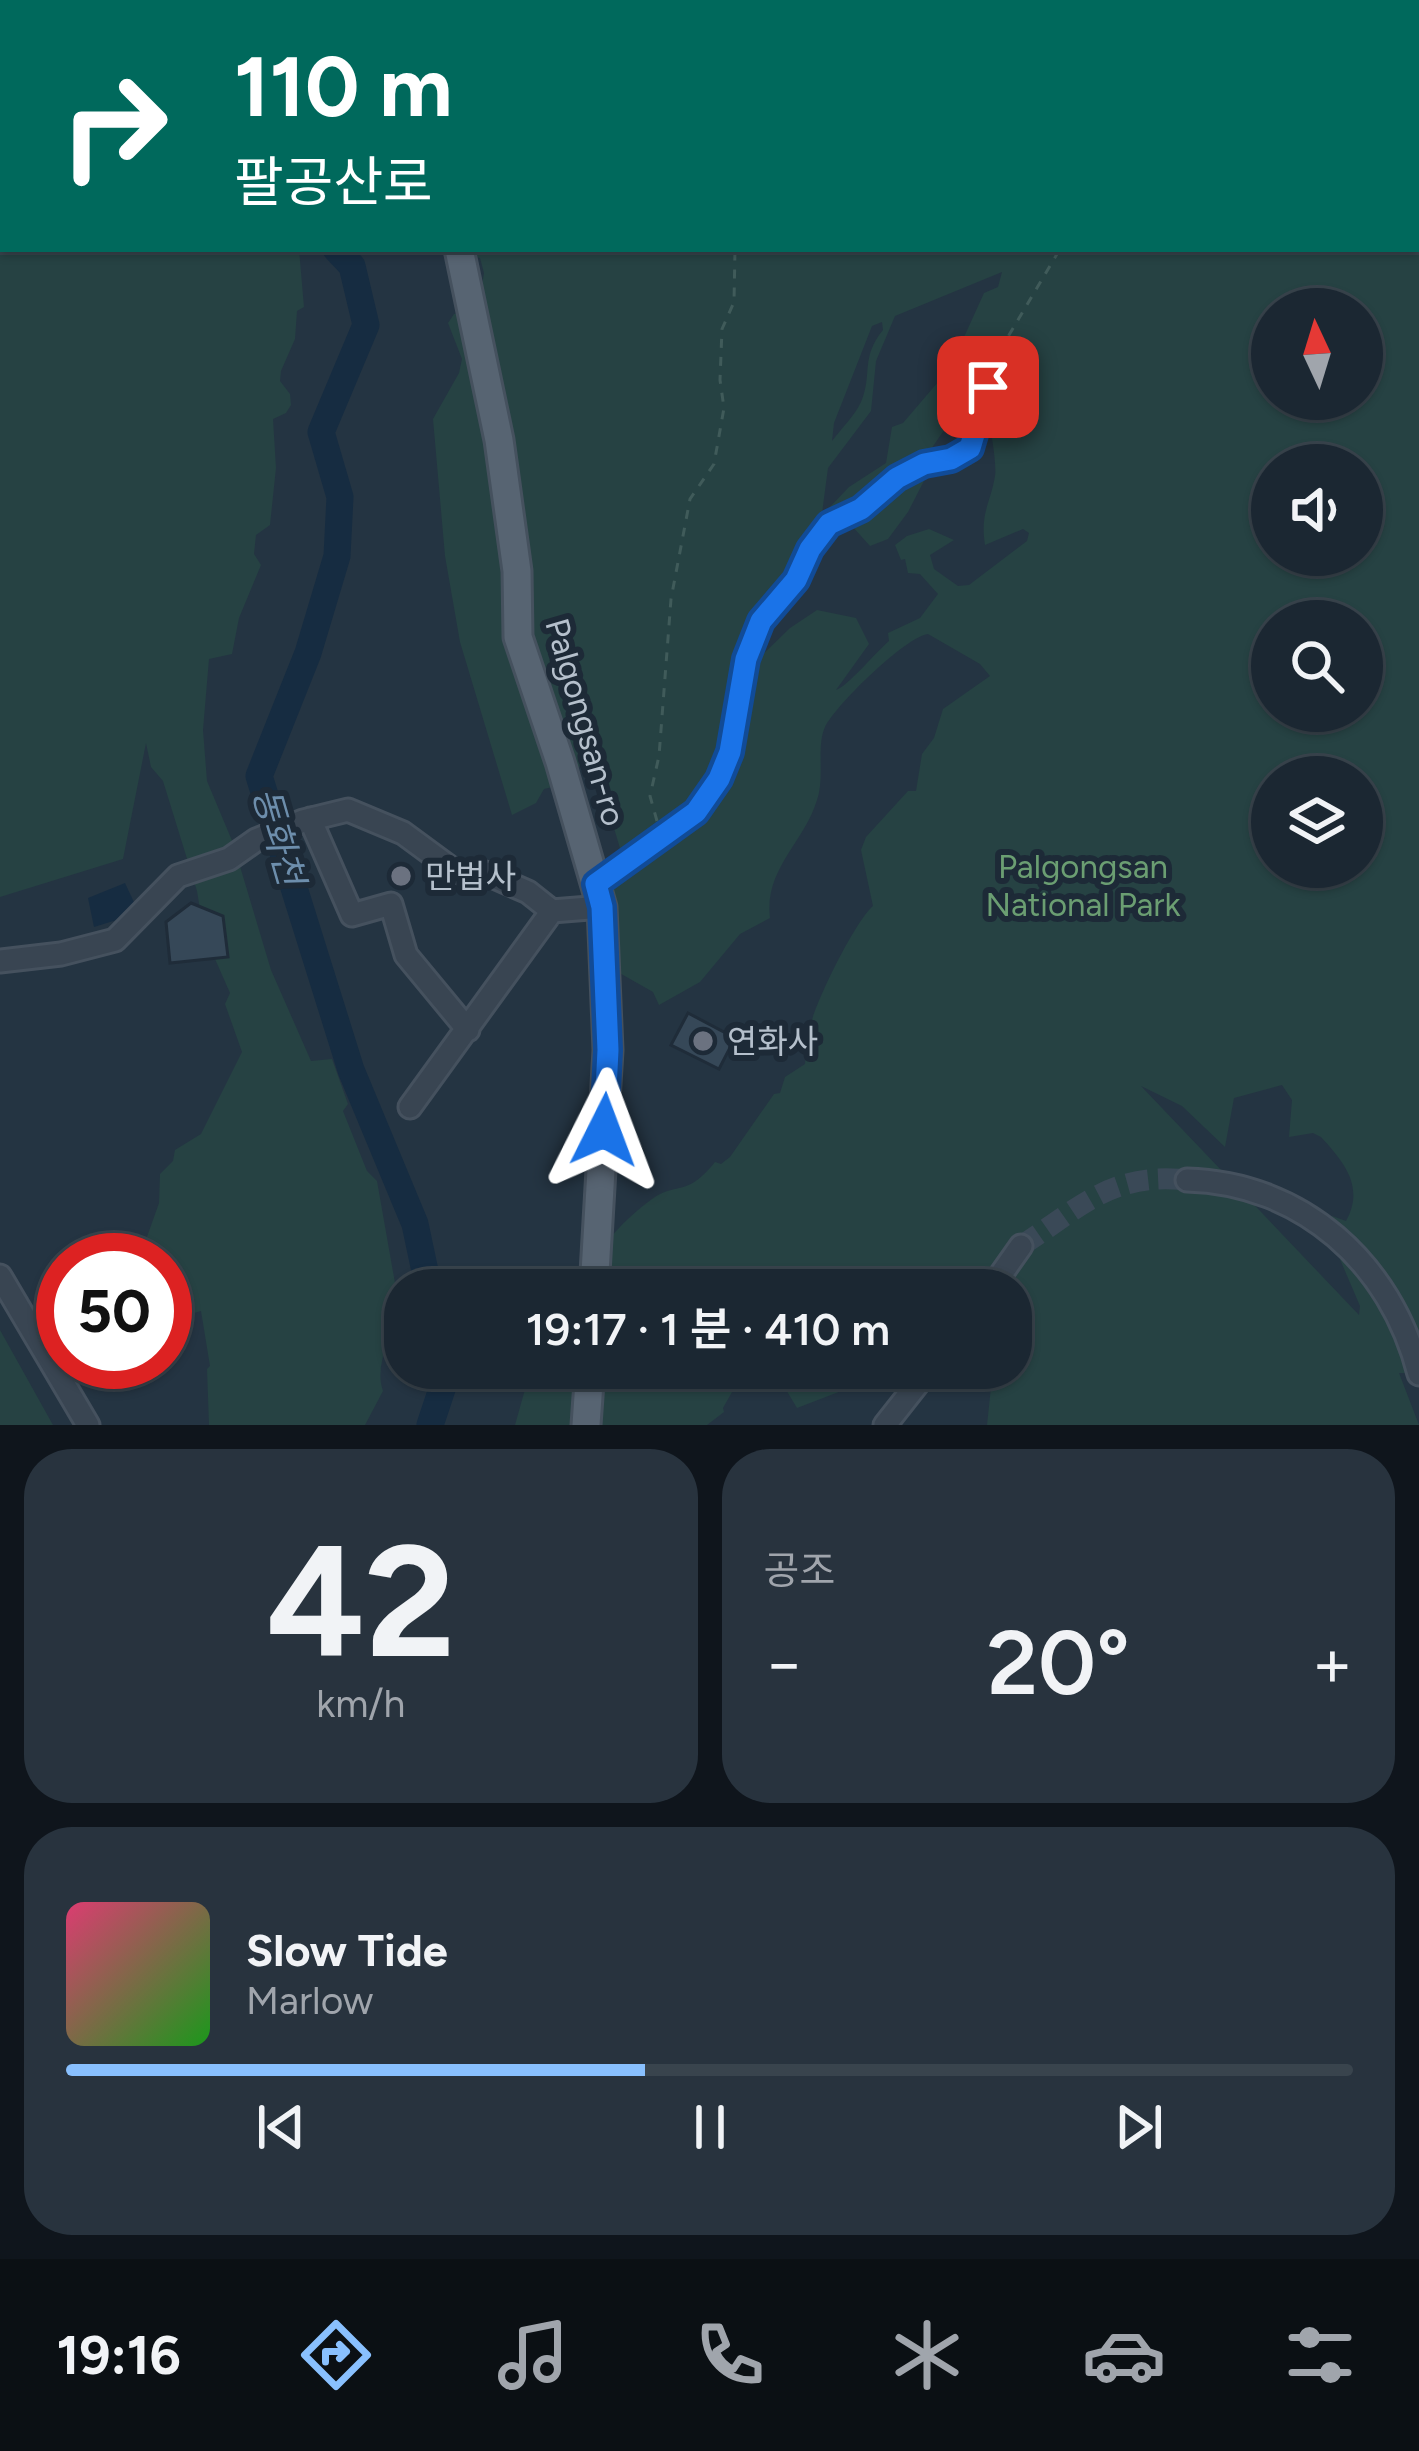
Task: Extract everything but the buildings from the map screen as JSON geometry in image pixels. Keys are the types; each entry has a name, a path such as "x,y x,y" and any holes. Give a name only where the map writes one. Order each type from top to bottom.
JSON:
{"main road":[{"name":"Palgongsan-ro","path":"460,252 499,440 517,571 518,638 599,896 608,1050 595,1269"},
{"path":"586,1425 589,1389"}],"street":[{"path":"410,1107 552,911 599,896 696,812 719,779 730,752 746,659 761,621 796,580 810,549 829,524 861,509 897,478 970,448 988,387"},
{"path":"0,961 61,954 115,940 178,876 229,859 256,840 306,820 348,810 403,833 456,872 485,873 528,892 552,911"},
{"path":"306,820 352,915 391,904 406,955 468,1030"},
{"path":"1187,1180 1228,1181 1275,1197 1327,1229 1364,1262 1411,1342 1419,1374"},
{"path":"1005,1269 1021,1246"},
{"path":"0,1276 88,1425"},
{"path":"885,1425 913,1389"}],"path":[{"path":"662,840 650,796 659,756 671,599 690,499 714,464 724,408 722,329 734,302 735,252"},
{"path":"988,387 1009,335 1058,252"}],"green space":[{"path":"0,252 299,252 304,307 297,311 295,339 281,371 280,381 290,394 291,405 273,419 276,468 270,525 256,535 254,554 261,565 239,618 232,654 209,659 203,730 207,781 233,843 271,970 311,1061 332,1059 348,1104 343,1111 367,1171 377,1181 393,1269 384,1269 383,1391 365,1425 209,1425 210,1366 201,1311 192,1314 192,1233 148,1233 159,1203 160,1174 173,1161 175,1150 201,1134 242,1052 225,1004 230,993 204,934 197,891 163,781 151,767 146,743 123,859 0,897"},
{"name":"Palgongsan National Park","path":"471,252 1419,252 1419,1379 1416,1373 1399,1373 1419,1425 987,1425 991,1389 1032,1389 1032,1269 586,1269 640,1208 661,1194 689,1185 715,1162 721,1164 730,1157 774,1094 780,1093 785,1077 805,1064 811,1023 825,987 873,906 861,850 866,837 908,791 916,791 922,754 934,738 943,709 990,676 980,664 928,634 888,659 825,727 817,800 773,885 770,918 740,934 700,982 659,1005 653,992 616,971 601,921 616,880 649,835 623,858 590,749 568,780 544,789 536,803 512,815 460,642 445,556 433,419 462,359 448,323 454,314 478,310 484,273 480,258","holes":["1002,272 998,287 984,293 950,368 903,423 892,427 886,463 849,487 827,510 834,533 852,526 870,546 888,539 927,475 927,455 960,407 988,417 991,430 995,471 985,517 985,545 1023,529 1029,533 1027,541 969,585 958,586 934,569 930,555 954,540 929,529 895,545 908,573 920,574 938,594 920,618 888,633 889,641 841,688 836,690 869,644 856,618 817,610 790,628 753,664 821,521 828,468 871,411 876,361 895,316","882,322 861,402 832,441 834,423 872,326","1282,1085 1292,1100 1289,1137 1313,1133 1321,1137 1353,1186 1346,1221 1332,1216 1330,1236 1360,1306 1359,1315 1141,1086 1182,1106 1225,1147 1234,1098"]},
{"path":"0,1330 53,1425 0,1425"},
{"path":"525,1389 734,1389 724,1412 707,1425 515,1425"},
{"path":"786,1389 846,1389 797,1408"}],"water":[{"path":"125,883 139,913 94,927 88,898"}],"waterway":[{"name":"동화천","path":"339,252 352,266 366,325 321,432 340,497 337,556 308,653 259,776 351,1070 415,1224 425,1269"},
{"name":"동화천","path":"430,1425 442,1389"}],"tunnel":[{"path":"1021,1246 1117,1187 1137,1181 1187,1180"}],"place":[{"name":"만법사","path":"401,876"},
{"name":"연화사","path":"703,1041"}],"route":[{"path":"604,1130 608,1050 602,907 596,884 696,812 719,779 730,752 746,659 761,621 796,580 810,549 829,524 861,509 897,478 970,448 988,387"}]}
